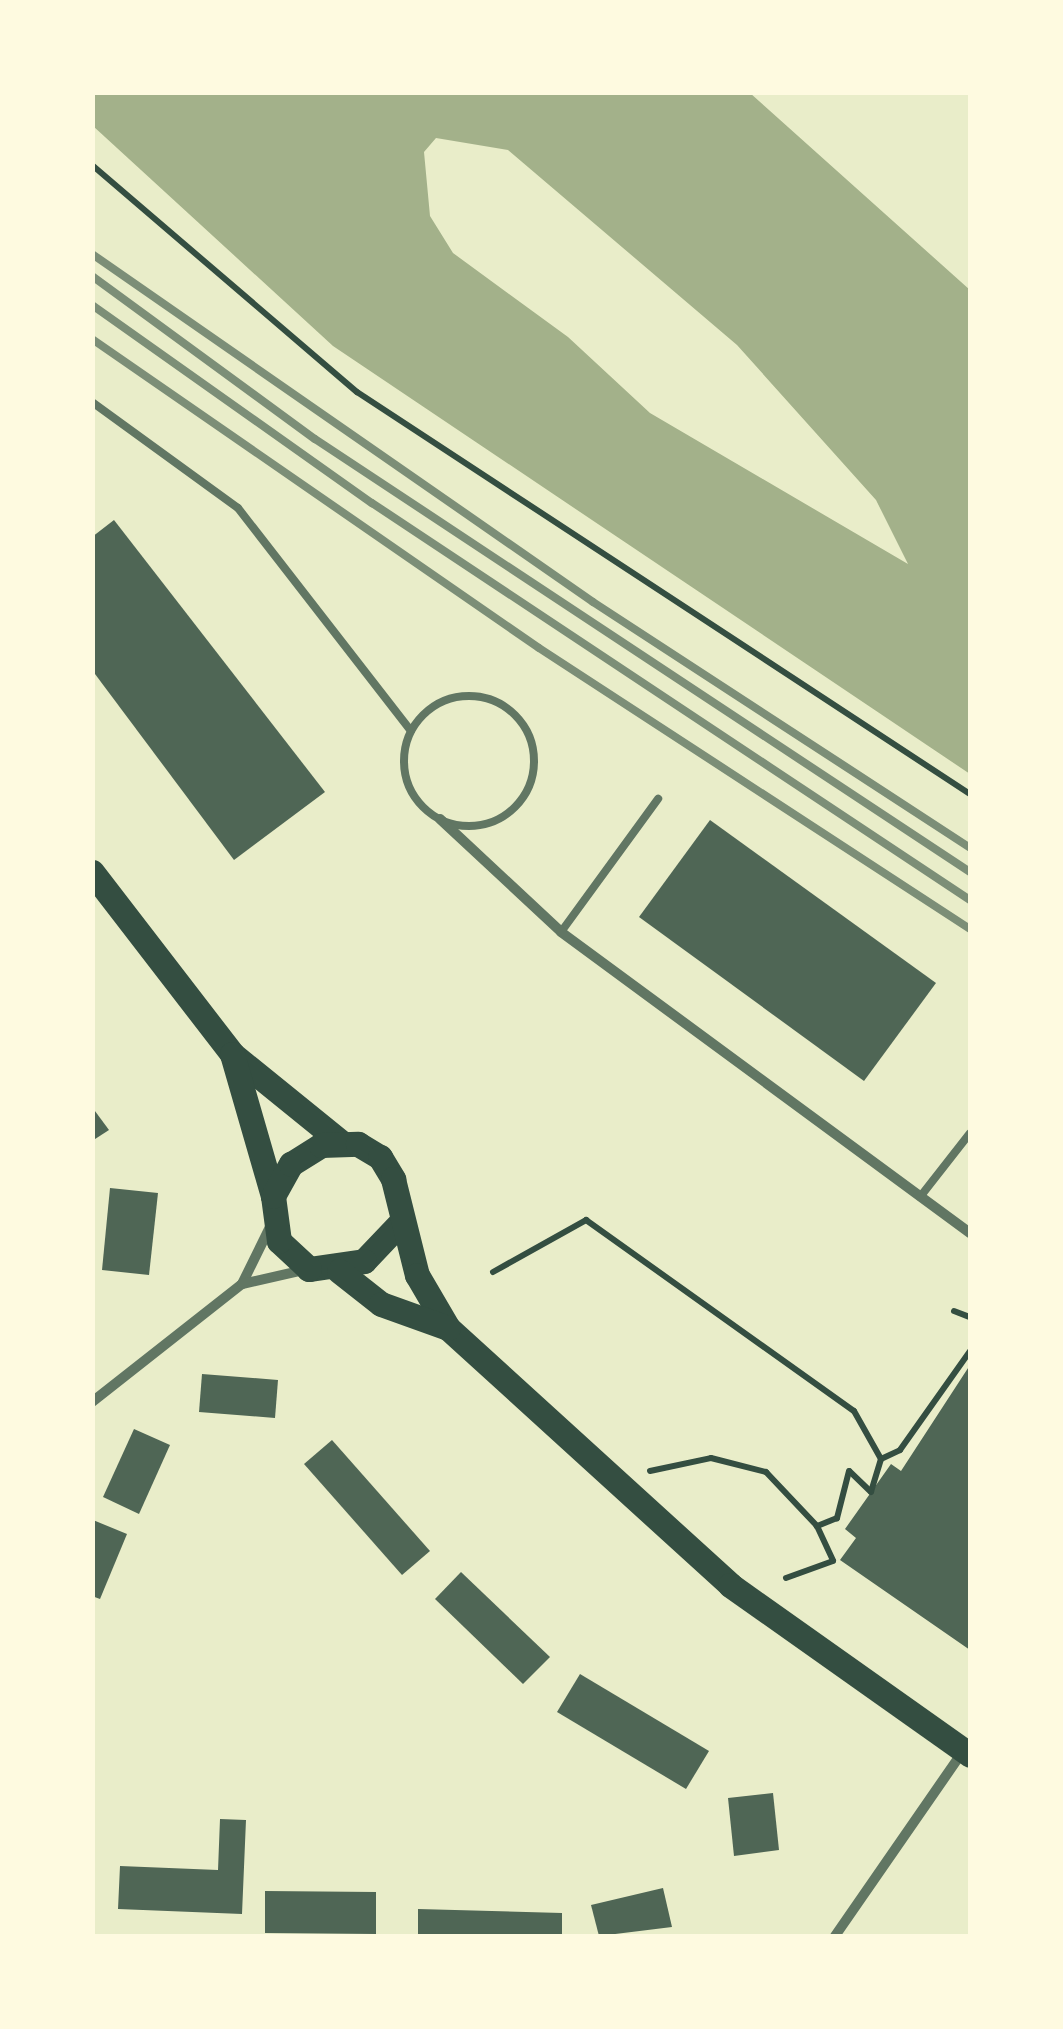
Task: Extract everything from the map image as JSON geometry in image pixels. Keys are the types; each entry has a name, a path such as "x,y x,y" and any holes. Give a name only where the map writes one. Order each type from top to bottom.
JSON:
{"main road":[{"path":"92,872 232,1054 342,1143 380,1158 401,1222 448,1328"},
{"path":"232,1054 286,1254 309,1269 339,1272 381,1304 448,1328 730,1586 967,1753"},
{"path":"273,1209 292,1164 342,1143"},
{"path":"339,1272 376,1254 401,1222"}],"street":[{"path":"440,819 561,932 970,1233"},
{"path":"242,1284 273,1209"},
{"path":"92,1402 242,1284 309,1269"},
{"path":"835,1936 967,1753"}],"lane":[{"path":"92,402 238,508 411,731"},
{"path":"464,695 505,707 531,741 530,784 519,802 483,824 440,819 408,781 411,731 424,713 464,695"},
{"path":"561,932 658,799"},
{"path":"920,1197 970,1133"}],"path":[{"path":"92,165 357,392 970,794"},
{"path":"492,1272 586,1220 854,1411 881,1459 871,1492 849,1471 837,1518 816,1526"},
{"path":"954,1311 970,1317"},
{"path":"881,1459 900,1450 970,1351"},
{"path":"648,1471 711,1458 766,1472 816,1526 833,1562 786,1578"}],"shaded area":[{"path":"93,92 750,93 970,290 970,774 333,346 93,126","holes":["436,138 508,150 737,345 876,500 908,564 650,413 568,337 453,253 430,216 424,152"]}],"building":[{"path":"114,520 325,792 234,860 92,670 92,537"},
{"path":"710,820 936,983 864,1081 639,917"},
{"path":"92,1107 109,1130 92,1141"},
{"path":"110,1188 158,1193 149,1275 102,1270"},
{"path":"970,1365 970,1650 840,1560 856,1538 845,1529 891,1464 901,1471"},
{"path":"202,1374 278,1380 275,1418 199,1412"},
{"path":"134,1429 170,1445 139,1514 103,1497"},
{"path":"332,1440 430,1551 402,1575 304,1464"},
{"path":"93,1520 127,1534 100,1599 92,1596"},
{"path":"461,1572 550,1657 523,1684 435,1599"},
{"path":"580,1674 709,1751 686,1789 557,1712"},
{"path":"773,1793 779,1850 734,1856 728,1798"},
{"path":"220,1819 246,1820 242,1914 118,1909 120,1866 218,1870"},
{"path":"663,1888 672,1927 599,1936 591,1905"},
{"path":"265,1891 376,1892 376,1934 265,1933"},
{"path":"418,1909 562,1913 562,1936 418,1936"}],"railway":[{"path":"92,254 593,602 970,848"},
{"path":"92,276 315,439 970,872"},
{"path":"92,305 372,503 970,900"},
{"path":"92,339 539,648 970,929"}]}
